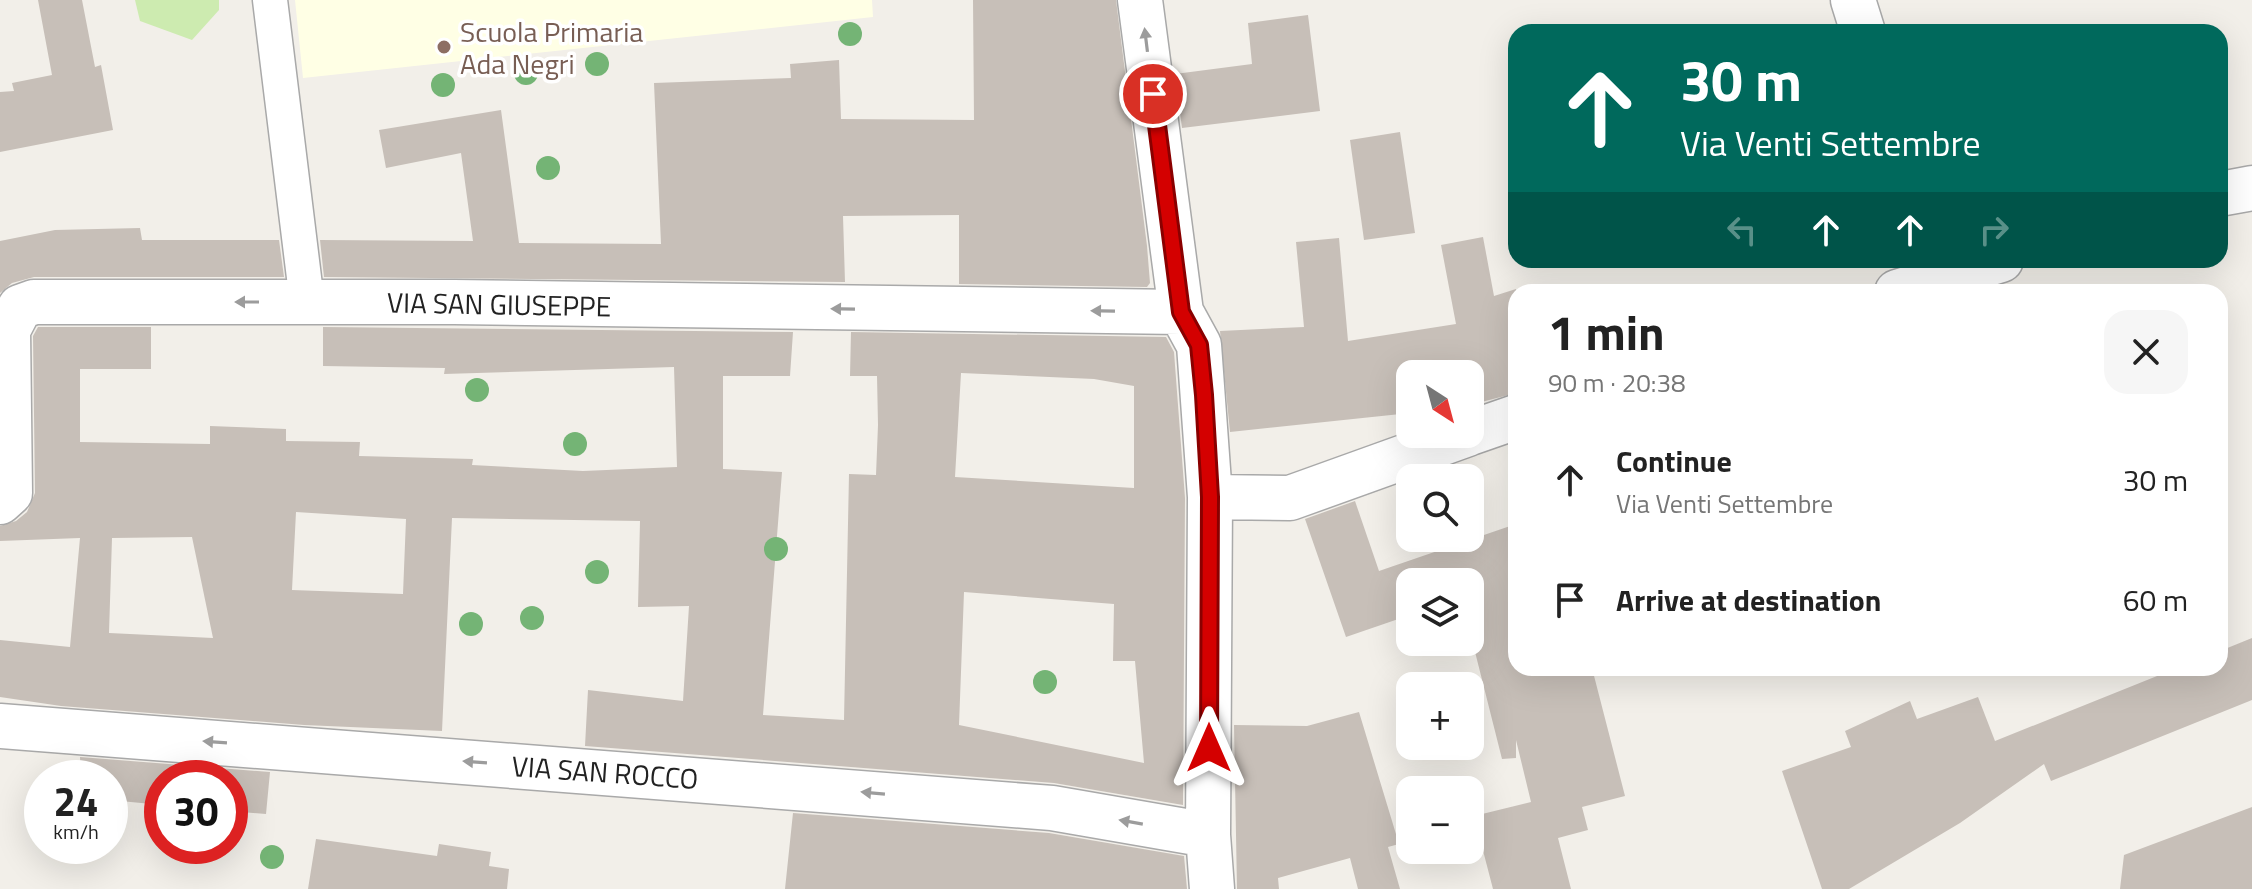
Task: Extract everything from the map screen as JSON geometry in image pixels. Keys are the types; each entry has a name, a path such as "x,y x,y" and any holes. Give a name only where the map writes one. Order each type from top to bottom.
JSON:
{"street":[{"path":"270,0 307,302"},
{"path":"1140,0 1181,312 1199,345 1210,497 1208,835 1212,889"},
{"path":"1853,0 1860,24"},
{"path":"2228,192 2252,188"},
{"path":"1912,284 1940,269"},
{"name":"VIA SAN GIUSEPPE","path":"0,502 10,493 8,330 20,307 49,301 1181,312"},
{"path":"1484,429 1508,420"},
{"path":"1210,497 1290,498 1430,448"},
{"name":"VIA SAN ROCCO","path":"0,726 1052,808 1208,835"}],"shaded area":[{"name":"Scuola Primaria Ada Negri","path":"295,0 872,0 873,17 303,78"}],"green space":[{"path":"135,0 219,0 219,10 192,40 140,21"}],"building":[{"path":"38,0 82,0 95,67 101,65 113,130 0,152 0,92 14,91 12,83 52,75"},
{"path":"973,0 1116,0 1147,246 1150,283 1147,287 959,284 959,215 843,216 845,282 324,277 320,240 473,241 461,153 386,168 379,130 501,110 519,243 661,244 654,83 791,78 790,64 839,60 841,119 974,120"},
{"path":"1308,15 1320,111 1182,128 1175,74 1252,64 1248,23"},
{"path":"1400,132 1415,233 1364,240 1350,140"},
{"path":"140,228 142,240 279,240 284,277 34,277 12,283 0,293 0,241 55,230"},
{"path":"1483,237 1494,296 1508,292 1508,395 1484,401 1484,360 1396,360 1396,414 1230,432 1220,331 1304,327 1296,242 1339,238 1348,341 1456,324 1441,245"},
{"path":"38,327 151,327 151,369 80,369 80,442 210,444 210,426 286,429 286,441 360,442 359,456 473,459 472,465 583,471 677,467 674,367 444,374 445,368 323,366 323,327 793,332 790,376 723,376 723,469 782,472 763,715 844,720 849,474 876,475 878,425 877,376 850,376 851,332 1166,337 1174,352 1185,498 1183,805 1054,783 585,746 588,690 683,701 689,606 638,607 640,521 452,518 442,731 304,725 61,706 0,697 0,640 70,647 80,538 0,541 0,526 16,521 27,512 35,493 33,336","holes":["961,373 1094,379 1134,386 1134,488 955,477","296,512 406,519 403,594 292,590","192,537 213,638 109,633 112,538","964,592 1114,604 1113,661 1135,661 1144,763 959,725"]},
{"path":"1355,501 1379,571 1434,552 1484,552 1484,535 1508,527 1508,676 1594,676 1625,796 1582,807 1588,830 1558,838 1571,889 1493,889 1484,854 1484,814 1531,802 1516,740 1516,758 1502,759 1484,688 1484,672 1480,672 1476,656 1484,656 1484,568 1396,568 1396,620 1346,637 1305,519"},
{"path":"2252,638 2252,700 2051,781 2044,764 1960,823 1849,889 1822,889 1782,771 1851,747 1845,731 1910,701 1917,719 1978,697 1995,741 2157,676 2228,676 2228,648"},
{"path":"1359,712 1396,834 1396,845 1388,847 1400,889 1358,889 1350,858 1278,878 1279,889 1237,889 1234,725 1307,726"},
{"path":"80,757 118,760 80,760"},
{"path":"128,761 144,762 144,803 128,802"},
{"path":"248,770 270,772 266,814 248,812"},
{"path":"2252,807 2252,889 2120,889 2124,855"},
{"path":"793,813 1049,833 1184,856 1187,889 785,889"},
{"path":"316,839 437,856 439,844 491,852 489,866 509,869 507,889 308,889"}],"place":[{"name":"Scuola Primaria Ada Negri","path":"444,47"}],"route":[{"path":"1153,94 1181,312 1199,345 1204,395 1210,497 1209,748"}]}
